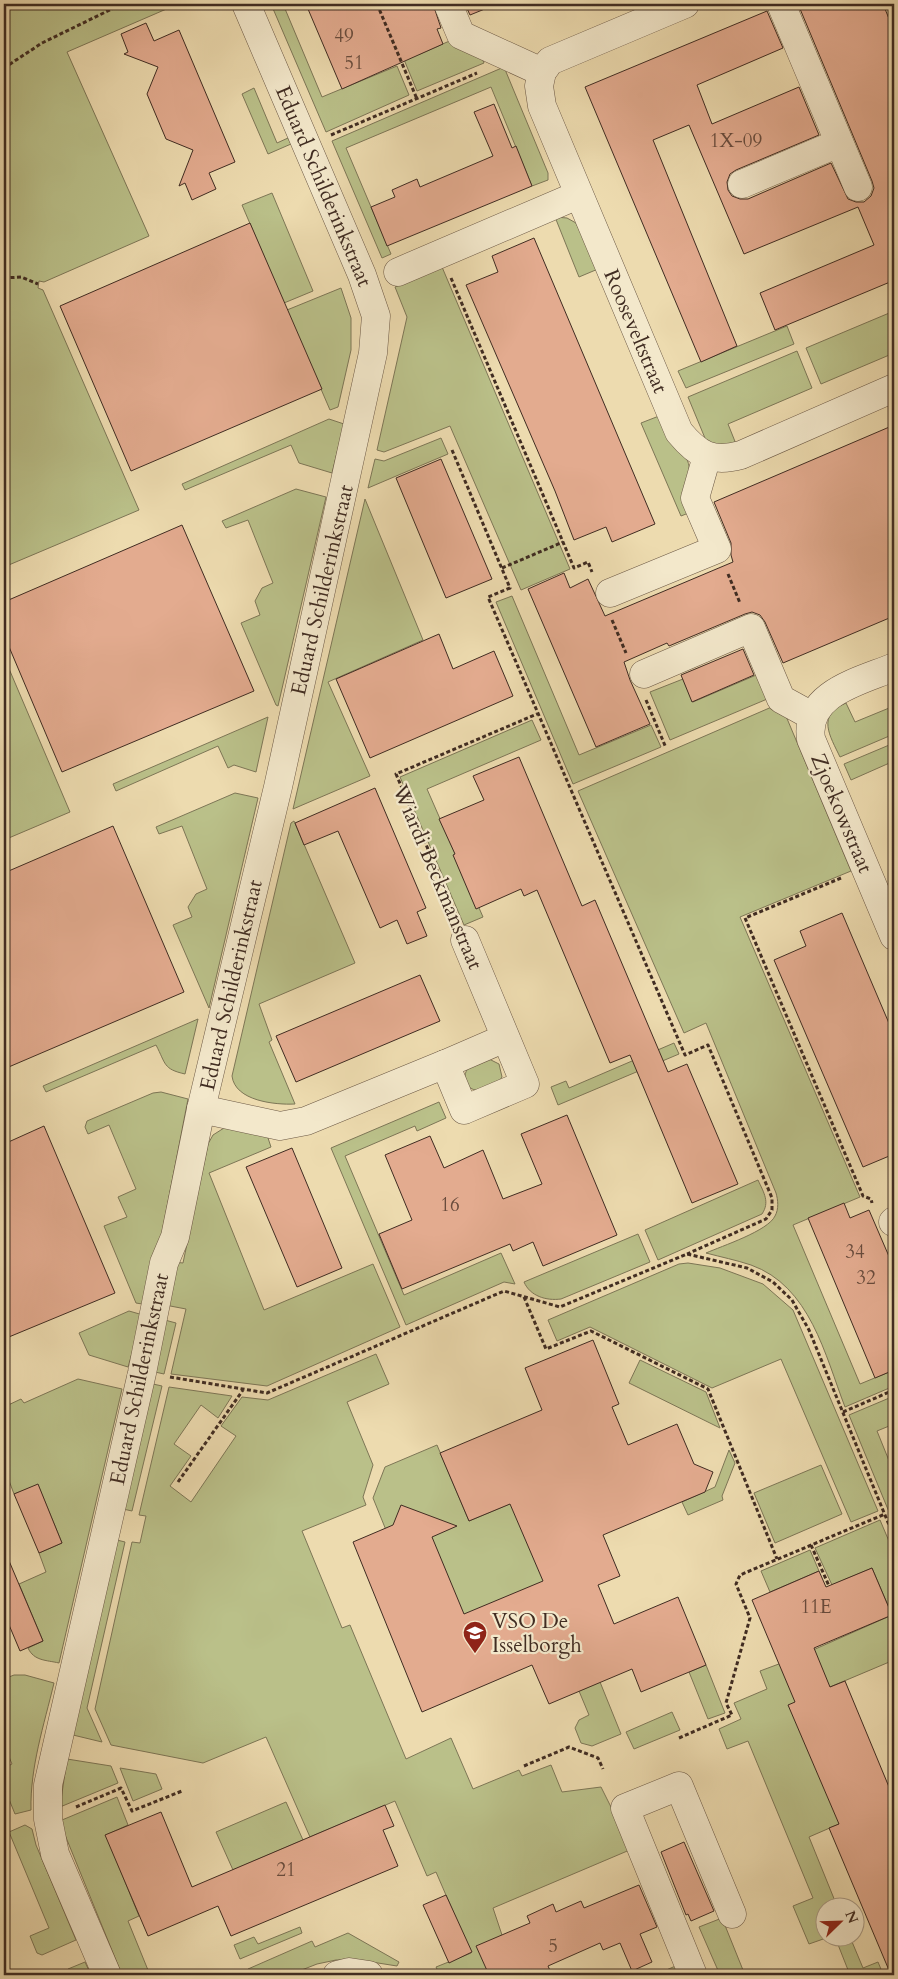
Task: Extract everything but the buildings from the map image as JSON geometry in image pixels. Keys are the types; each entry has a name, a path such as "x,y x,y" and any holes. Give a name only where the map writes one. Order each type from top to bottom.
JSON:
{"street":[{"name":"Eduard Schilderinkstraat","path":"108,1975 55,1854 48,1819 48,1785 142,1372 157,1292 164,1263 175,1237 201,1109 278,787 373,353 376,316 362,274 246,4"},
{"path":"448,4 461,35 542,72 550,61 572,50 685,4"},
{"path":"781,4 858,187"},
{"name":"Rooseveltstraat","path":"542,72 539,86 542,106 679,432 691,446 707,456"},
{"path":"742,184 839,143"},
{"path":"398,272 578,195"},
{"path":"605,595 717,549 695,498 707,456 723,460 741,455 894,388"},
{"path":"639,676 751,628 781,699 812,716 826,698 894,667"},
{"name":"Zjoekowstraat","path":"812,716 809,726 811,739 894,936"},
{"name":"Wiardi Beckmanstraat","path":"444,1064 464,1110 525,1084 464,940"},
{"path":"201,1109 280,1126 306,1121 505,1038"},
{"path":"693,1975 625,1808 679,1786 732,1914"},
{"path":"337,1975 349,1972 369,1975"}],"path":[{"path":"4,68 42,43 122,4"},
{"path":"377,4 417,99"},
{"path":"307,145 512,58"},
{"path":"441,254 562,542 574,568 588,562 605,595 639,676 666,748"},
{"path":"4,278 20,277 38,284"},
{"path":"142,1372 267,1393 504,1291 560,1307 766,1219 772,1210 772,1198 708,1045 685,1055 537,714 488,597 510,588 452,450"},
{"path":"502,568 562,542"},
{"path":"717,549 751,628"},
{"name":"Wiardi Beckmanstraat","path":"464,940 396,774 537,714"},
{"path":"865,868 746,918 863,1196 871,1199 888,1223 894,1255"},
{"path":"687,1254 747,1268 773,1282 792,1300 809,1330 894,1537"},
{"path":"524,1297 546,1349 591,1332 708,1389 777,1559"},
{"path":"178,1482 243,1390"},
{"path":"843,1412 894,1390"},
{"path":"680,1738 732,1715 726,1702 750,1618 736,1584 740,1575 885,1514"},
{"path":"811,1545 829,1586"},
{"path":"524,1766 569,1747 598,1758 603,1769"},
{"path":"48,1819 121,1788 132,1812 182,1791"}],"green space":[{"path":"4,4 178,4 67,52 149,236 44,282 39,281 38,288 43,290 139,510 4,567"},
{"path":"271,4 283,4 322,97 397,66 409,95 326,132"},
{"path":"381,4 399,4 420,54 454,39 480,53 484,63 417,91"},
{"path":"504,67 548,173 548,180 532,186 491,87 346,148 391,254 382,258 332,141"},
{"path":"254,88 277,143 288,138 291,144 268,154 242,94"},
{"path":"272,193 313,291 284,303 242,205"},
{"path":"555,217 567,218 576,223 598,269 579,277"},
{"path":"442,267 570,569 521,590 450,426 384,452 377,450 407,317 395,287"},
{"path":"341,288 351,318 351,350 338,407 330,410 287,310"},
{"path":"894,311 894,353 821,384 806,348"},
{"path":"787,326 794,344 686,388 678,371"},
{"path":"797,351 812,388 728,424 736,444 729,446 707,443 688,397"},
{"path":"659,416 681,448 689,466 687,494 691,512 681,516 641,423"},
{"path":"329,419 344,424 332,473 299,463 291,445 185,490 182,484"},
{"path":"441,438 448,454 368,488 375,459 384,461"},
{"path":"296,489 326,497 278,706 241,623 260,615 255,601 262,588 273,583 248,520 226,528 222,521"},
{"path":"365,499 423,640 328,682 370,776 293,809"},
{"path":"512,596 579,755 651,725 661,747 573,784 496,602"},
{"path":"4,657 70,812 4,840"},
{"path":"761,673 772,697 670,740 650,692 683,679 693,702"},
{"path":"846,703 855,722 894,706 894,734 840,757 832,741 828,720 837,708"},
{"path":"774,706 783,709 851,871 740,917 860,1197 793,1225 860,1384 894,1370 894,1386 845,1407 813,1324 788,1289 771,1275 751,1265 706,1253 754,1232 771,1222 777,1210 776,1193 706,1023 684,1033 578,791"},
{"path":"268,717 256,772 234,765 228,768 218,746 116,791 113,784"},
{"path":"532,720 541,740 427,789 483,917 464,925 400,777"},
{"path":"894,743 894,761 851,780 844,764"},
{"path":"235,793 258,798 209,1008 173,925 192,917 188,907 196,894 207,889 182,826 159,834 156,827"},
{"path":"294,821 355,963 259,1004 272,1040 269,1042 295,1104 277,1104 248,1096 240,1091 232,1076 291,823"},
{"path":"198,1019 185,1074 173,1070 166,1065 156,1045 46,1092 43,1086"},
{"path":"674,1043 679,1054 558,1105 551,1087 566,1081 569,1088"},
{"path":"489,1059 499,1064 502,1077 497,1082 481,1090 470,1088 465,1078 467,1070 474,1064"},
{"path":"161,1092 188,1099 148,1305 136,1303 104,1226 127,1217 118,1197 136,1189 109,1125 88,1134 85,1127 87,1121 153,1093"},
{"path":"439,1102 446,1118 417,1131 415,1126 345,1156 404,1295 501,1253 515,1284 504,1282 406,1325 331,1148"},
{"path":"224,1128 267,1135 271,1147 209,1173 264,1310 373,1264 400,1327 267,1386 171,1374 186,1309 165,1305 174,1262 183,1263 208,1144 213,1135"},
{"path":"758,1180 766,1201 762,1214 658,1260 645,1230"},
{"path":"638,1234 650,1262 561,1299 544,1298 534,1294 524,1282"},
{"path":"688,1263 720,1268 763,1284 793,1310 878,1511 851,1522 781,1359 712,1388 590,1327 557,1341 548,1320 679,1264"},
{"path":"129,1311 143,1315 128,1367 89,1355 79,1333"},
{"path":"161,1319 176,1323 164,1374 155,1372"},
{"path":"376,1354 389,1384 347,1402 373,1465 363,1497 366,1505 302,1531 342,1628 350,1625 406,1759 451,1738 473,1789 519,1770 522,1776 551,1765 562,1792 601,1787 632,1849 493,1908 502,1935 504,1975 440,1975 436,1967 471,1953 436,1872 427,1876 395,1801 310,1837 266,1737 203,1763 111,1745 95,1709 132,1542 140,1543 146,1516 139,1515 169,1387 232,1396 218,1418 201,1405 174,1444 191,1456 170,1486 191,1502 236,1436 221,1426 242,1397 268,1400"},
{"path":"640,1360 706,1392 720,1428 629,1383"},
{"path":"78,1379 122,1389 59,1663 37,1658 28,1648 43,1641 19,1584 46,1572 39,1553 62,1543 38,1485 14,1494 8,1478 4,1480 4,1407 21,1399 24,1403"},
{"path":"153,1384 162,1386 132,1511 123,1509"},
{"path":"894,1396 894,1424 877,1431 894,1473 894,1524 849,1415"},
{"path":"437,1445 469,1521 533,1494 552,1604 442,1623 388,1535 373,1498 385,1467"},
{"path":"729,1450 735,1463 722,1496 723,1500 688,1515 682,1502 715,1487"},
{"path":"821,1465 842,1514 775,1543 754,1493"},
{"path":"880,1520 894,1553 894,1660 811,1695 839,1824 809,1837 833,1896 816,1896 816,1942 809,1944 793,1906 813,1898 748,1741 727,1749 719,1729 741,1719 734,1703 767,1689 760,1671 795,1658 892,1615 872,1568 832,1585 815,1548"},
{"path":"117,1540 125,1542 87,1708 102,1742 73,1735"},
{"path":"810,1550 819,1571 770,1592 761,1571"},
{"path":"706,1665 725,1713 708,1719 689,1672"},
{"path":"14,1675 25,1675 54,1683 35,1762 31,1810 15,1814 4,1787 4,1768 12,1764 4,1745 4,1679"},
{"path":"600,1682 621,1734 592,1746 581,1743 575,1728 579,1720 589,1715 579,1691"},
{"path":"672,1712 680,1730 634,1749 626,1732"},
{"path":"67,1759 111,1766 118,1783 60,1807"},
{"path":"120,1768 156,1774 162,1789 133,1801"},
{"path":"117,1797 128,1825 106,1835 139,1916 128,1921 150,1975 122,1975 63,1830 62,1820"},
{"path":"286,1802 303,1840 233,1870 216,1832"},
{"path":"25,1825 32,1829 36,1845 76,1940 42,1955 37,1953 30,1936 49,1928 9,1832"},
{"path":"722,1918 745,1975 720,1975 699,1927"},
{"path":"300,1927 302,1933 240,1959 234,1945 254,1937 258,1944"},
{"path":"348,1933 399,1962 397,1966 359,1960 336,1960 317,1964 289,1975 251,1975 248,1969 312,1941 315,1947"},
{"path":"839,1946 854,1946 863,1968 878,1962 883,1974 850,1975"},
{"path":"85,1962 91,1975 66,1975 68,1969"},
{"path":"680,1964 685,1975 655,1975"}],"place":[{"name":"VSO De Isselborgh","path":"475,1654"}]}
